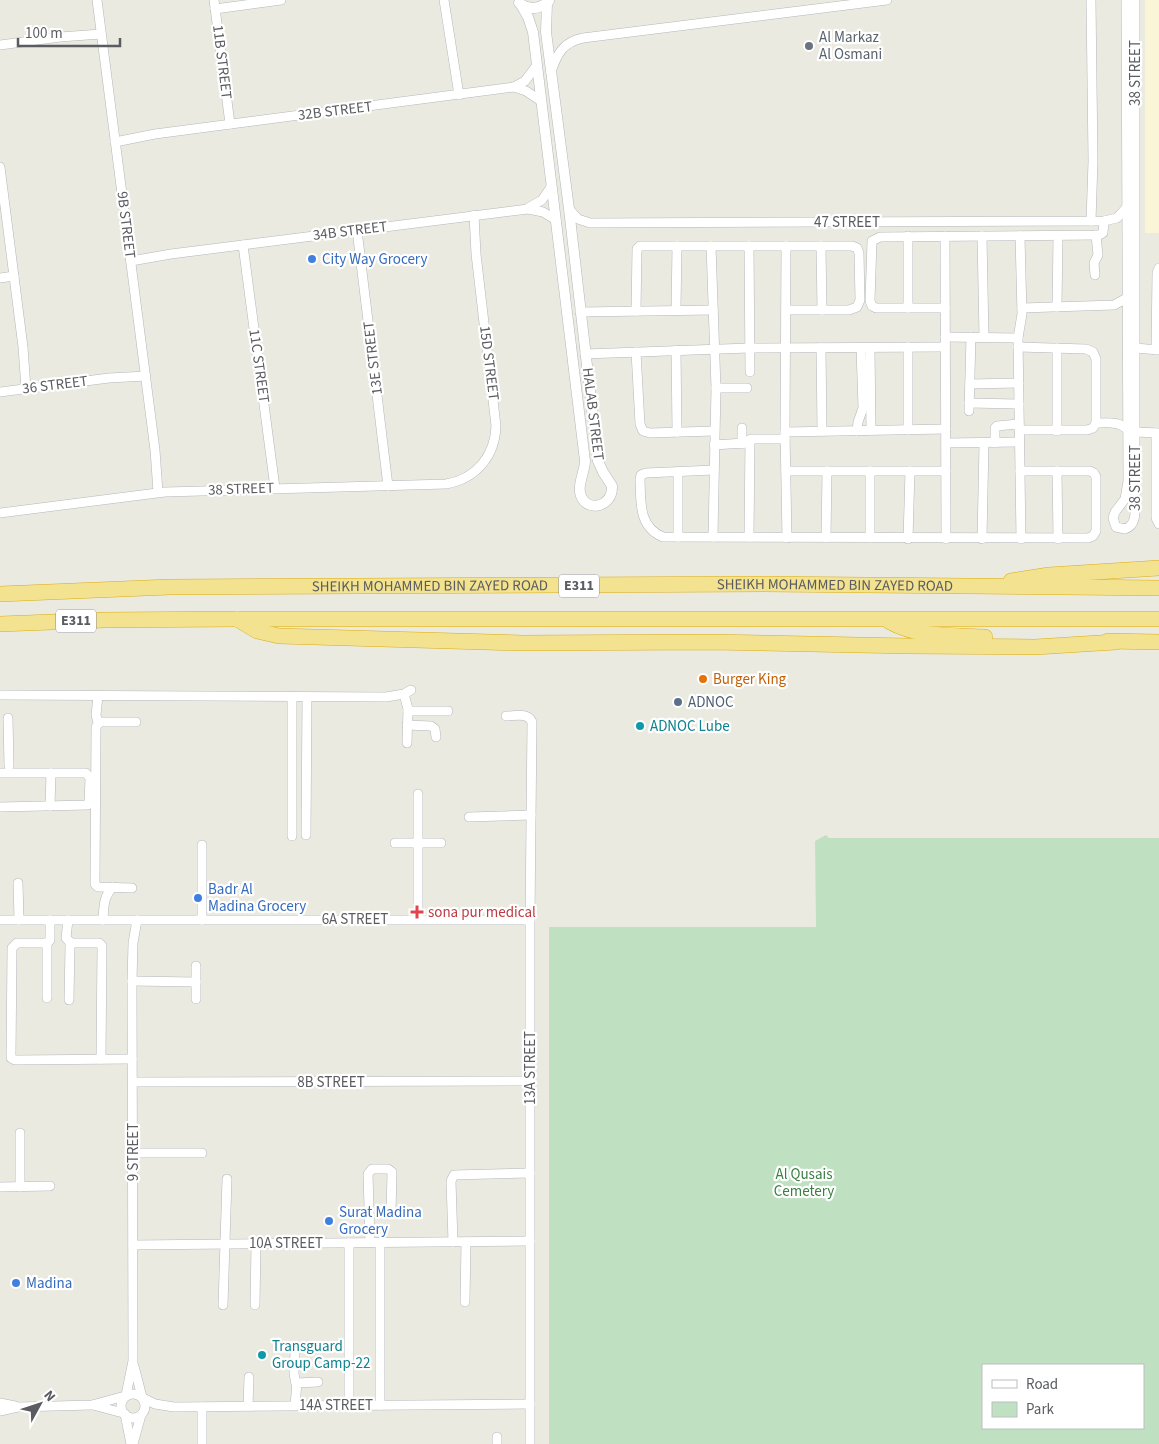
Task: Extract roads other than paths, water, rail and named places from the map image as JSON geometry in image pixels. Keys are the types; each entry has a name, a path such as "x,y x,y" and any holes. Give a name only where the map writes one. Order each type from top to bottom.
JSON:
{"highway":[{"path":"983,587 1049,575 1159,568"},
{"name":"SHEIKH MOHAMMED BIN ZAYED ROAD","path":"0,594 170,587 765,584 1159,588"},
{"path":"237,619 257,631 279,636 506,643 711,642 1021,647 1116,642"},
{"name":"E311","path":"0,624 95,620 237,619 1159,619"},
{"path":"887,620 904,629 924,634 1017,639 1159,642"}],"street":[{"name":"9B STREET","path":"97,0 162,492"},
{"path":"214,4 281,0"},
{"path":"444,0 456,95"},
{"path":"550,72 560,51 566,44 583,38 887,0"},
{"path":"1090,0 1093,161 1091,221"},
{"name":"38 STREET","path":"1126,0 1128,417 1131,431 1135,516 1131,527 1125,529 1119,528 1114,524 1113,518 1124,499 1128,487 1131,431 1135,350 1135,0"},
{"path":"518,2 524,6 538,8 549,1"},
{"name":"HALAB STREET","path":"518,2 531,24 537,65 585,461 580,492 584,501 599,506 608,501 611,496 612,486 598,461 569,209 550,72 546,32 549,1"},
{"name":"11B STREET","path":"214,4 230,124"},
{"path":"0,45 101,31"},
{"path":"514,88 526,81 537,65"},
{"path":"514,88 526,90 541,101"},
{"name":"32B STREET","path":"115,138 514,88"},
{"path":"0,166 22,347 29,388"},
{"path":"528,209 542,200 552,187"},
{"name":"47 STREET","path":"590,223 1104,221 1117,218 1126,208"},
{"name":"34B STREET","path":"130,258 528,209 543,212 556,220"},
{"path":"569,209 578,219 590,223"},
{"name":"15D STREET","path":"471,216 496,426 492,449 479,468"},
{"path":"945,308 876,308 872,306 870,301 872,240 880,237 908,236 1096,236 1103,233 1104,221"},
{"name":"47 STREET","path":"1104,221 1116,224 1126,233"},
{"path":"572,238 580,228 590,223"},
{"name":"13E STREET","path":"357,230 388,486"},
{"path":"908,236 908,308"},
{"path":"945,236 946,539"},
{"path":"982,236 984,337"},
{"path":"1020,236 1022,308 1018,342 1018,383 1021,539"},
{"path":"1057,307 1058,236"},
{"path":"1095,275 1094,262 1098,254 1096,236"},
{"name":"11C STREET","path":"243,244 275,488"},
{"path":"676,310 677,246"},
{"path":"711,246 716,388 713,537"},
{"path":"749,246 750,372"},
{"path":"786,246 785,435 788,538"},
{"path":"821,246 822,310"},
{"path":"636,311 638,247 852,246 856,248 859,253 859,304 857,307 849,310 786,310"},
{"path":"1135,350 1150,352 1157,350 1157,272 1159,268"},
{"path":"0,278 14,276"},
{"path":"1022,308 1114,304 1127,298"},
{"path":"1114,304 1127,311"},
{"path":"580,312 713,310"},
{"path":"945,337 984,337 1057,348 1090,349 1095,355 1096,423 1093,428 1088,430 1057,430 997,426 995,428 995,443"},
{"path":"971,337 969,407 1019,404"},
{"path":"585,354 749,348 945,347"},
{"path":"821,348 822,431"},
{"path":"866,348 871,430"},
{"path":"857,431 863,408 866,348"},
{"path":"908,348 908,430"},
{"path":"1057,348 1057,430"},
{"path":"676,350 677,432"},
{"path":"636,352 640,428 646,433 714,431"},
{"name":"36 STREET","path":"0,392 145,372"},
{"path":"970,384 1018,383"},
{"path":"716,388 747,388"},
{"path":"1117,424 1128,417"},
{"path":"1096,423 1117,424 1131,431 1158,433 1156,518 1159,524"},
{"path":"742,428 746,442 749,537"},
{"path":"714,445 822,431 946,429"},
{"path":"946,443 1019,442"},
{"path":"982,539 984,443"},
{"name":"38 STREET","path":"0,513 162,492 446,484 460,481 479,468"},
{"path":"714,470 643,473 640,479 642,516 645,522 661,536 678,537 1058,539 1088,538 1095,534 1096,477 1094,473 1090,471 1020,471"},
{"path":"786,471 946,471"},
{"path":"826,538 827,471"},
{"path":"870,471 870,538"},
{"path":"908,538 910,471"},
{"path":"1056,471 1058,539"},
{"path":"678,472 678,537"},
{"path":"1117,510 1129,509 1135,516"},
{"path":"2,696 386,697 408,692 407,743"},
{"path":"98,696 96,715 98,723 96,727 95,884 98,887 132,888"},
{"path":"292,697 292,836"},
{"path":"306,835 307,697"},
{"path":"408,711 448,711"},
{"path":"428,711 428,725"},
{"name":"13A STREET","path":"506,716 526,716 532,720 530,1444"},
{"path":"8,718 9,766"},
{"path":"98,723 136,722"},
{"path":"408,725 428,725 435,729 436,737"},
{"path":"0,773 86,773 90,778 88,806 0,807"},
{"path":"50,806 51,773"},
{"path":"418,794 418,919"},
{"path":"469,817 531,815"},
{"path":"395,843 441,843"},
{"path":"202,845 202,920"},
{"path":"18,883 19,920"},
{"path":"103,920 104,898 113,888"},
{"name":"6A STREET","path":"0,920 530,920"},
{"path":"48,998 47,942 50,940 50,920"},
{"path":"68,920 66,938 71,943 98,942 102,946 101,1059"},
{"name":"9 STREET","path":"125,1396 133,1362 132,920"},
{"path":"47,942 17,944 12,948 10,1056 15,1060 132,1059"},
{"path":"69,1000 71,943"},
{"path":"196,966 196,999"},
{"path":"132,981 196,982"},
{"name":"8B STREET","path":"133,1082 530,1081"},
{"path":"20,1133 20,1187"},
{"path":"133,1153 202,1153"},
{"path":"380,1405 375,1242 368,1174 372,1170 388,1169 392,1172 391,1212"},
{"path":"453,1242 451,1179 454,1175 530,1173"},
{"path":"223,1305 227,1179"},
{"path":"0,1187 50,1186"},
{"path":"465,1302 466,1242"},
{"name":"10A STREET","path":"133,1245 530,1242"},
{"path":"349,1243 349,1405"},
{"path":"255,1305 256,1244"},
{"path":"295,1352 295,1405"},
{"name":"9 STREET","path":"133,1362 142,1398"},
{"path":"248,1406 249,1377"},
{"path":"296,1384 300,1382 318,1382"},
{"path":"0,1411 18,1407 92,1405 136,1394 142,1398 145,1407 132,1444"},
{"path":"125,1396 121,1404 132,1444"},
{"name":"14A STREET","path":"142,1398 155,1404 168,1406 202,1407 530,1404"},
{"path":"0,1403 18,1407"},
{"path":"92,1405 124,1414 131,1418 141,1415"},
{"path":"202,1407 202,1444"}],"place":[{"name":"Al Markaz Al Osmani","path":"809,46"},
{"name":"City Way Grocery","path":"312,259"},
{"name":"Burger King","path":"703,679"},
{"name":"ADNOC","path":"678,702"},
{"name":"ADNOC Lube","path":"640,726"},
{"name":"Badr Al Madina Grocery","path":"198,898"},
{"name":"sona pur medical","path":"417,912"},
{"name":"Surat Madina Grocery","path":"329,1221"},
{"name":"Madina","path":"16,1283"},
{"name":"Transguard Group Camp-22","path":"262,1355"}],"park label":[{"name":"Al Qusais Cemetery","path":"804,1182"}]}
